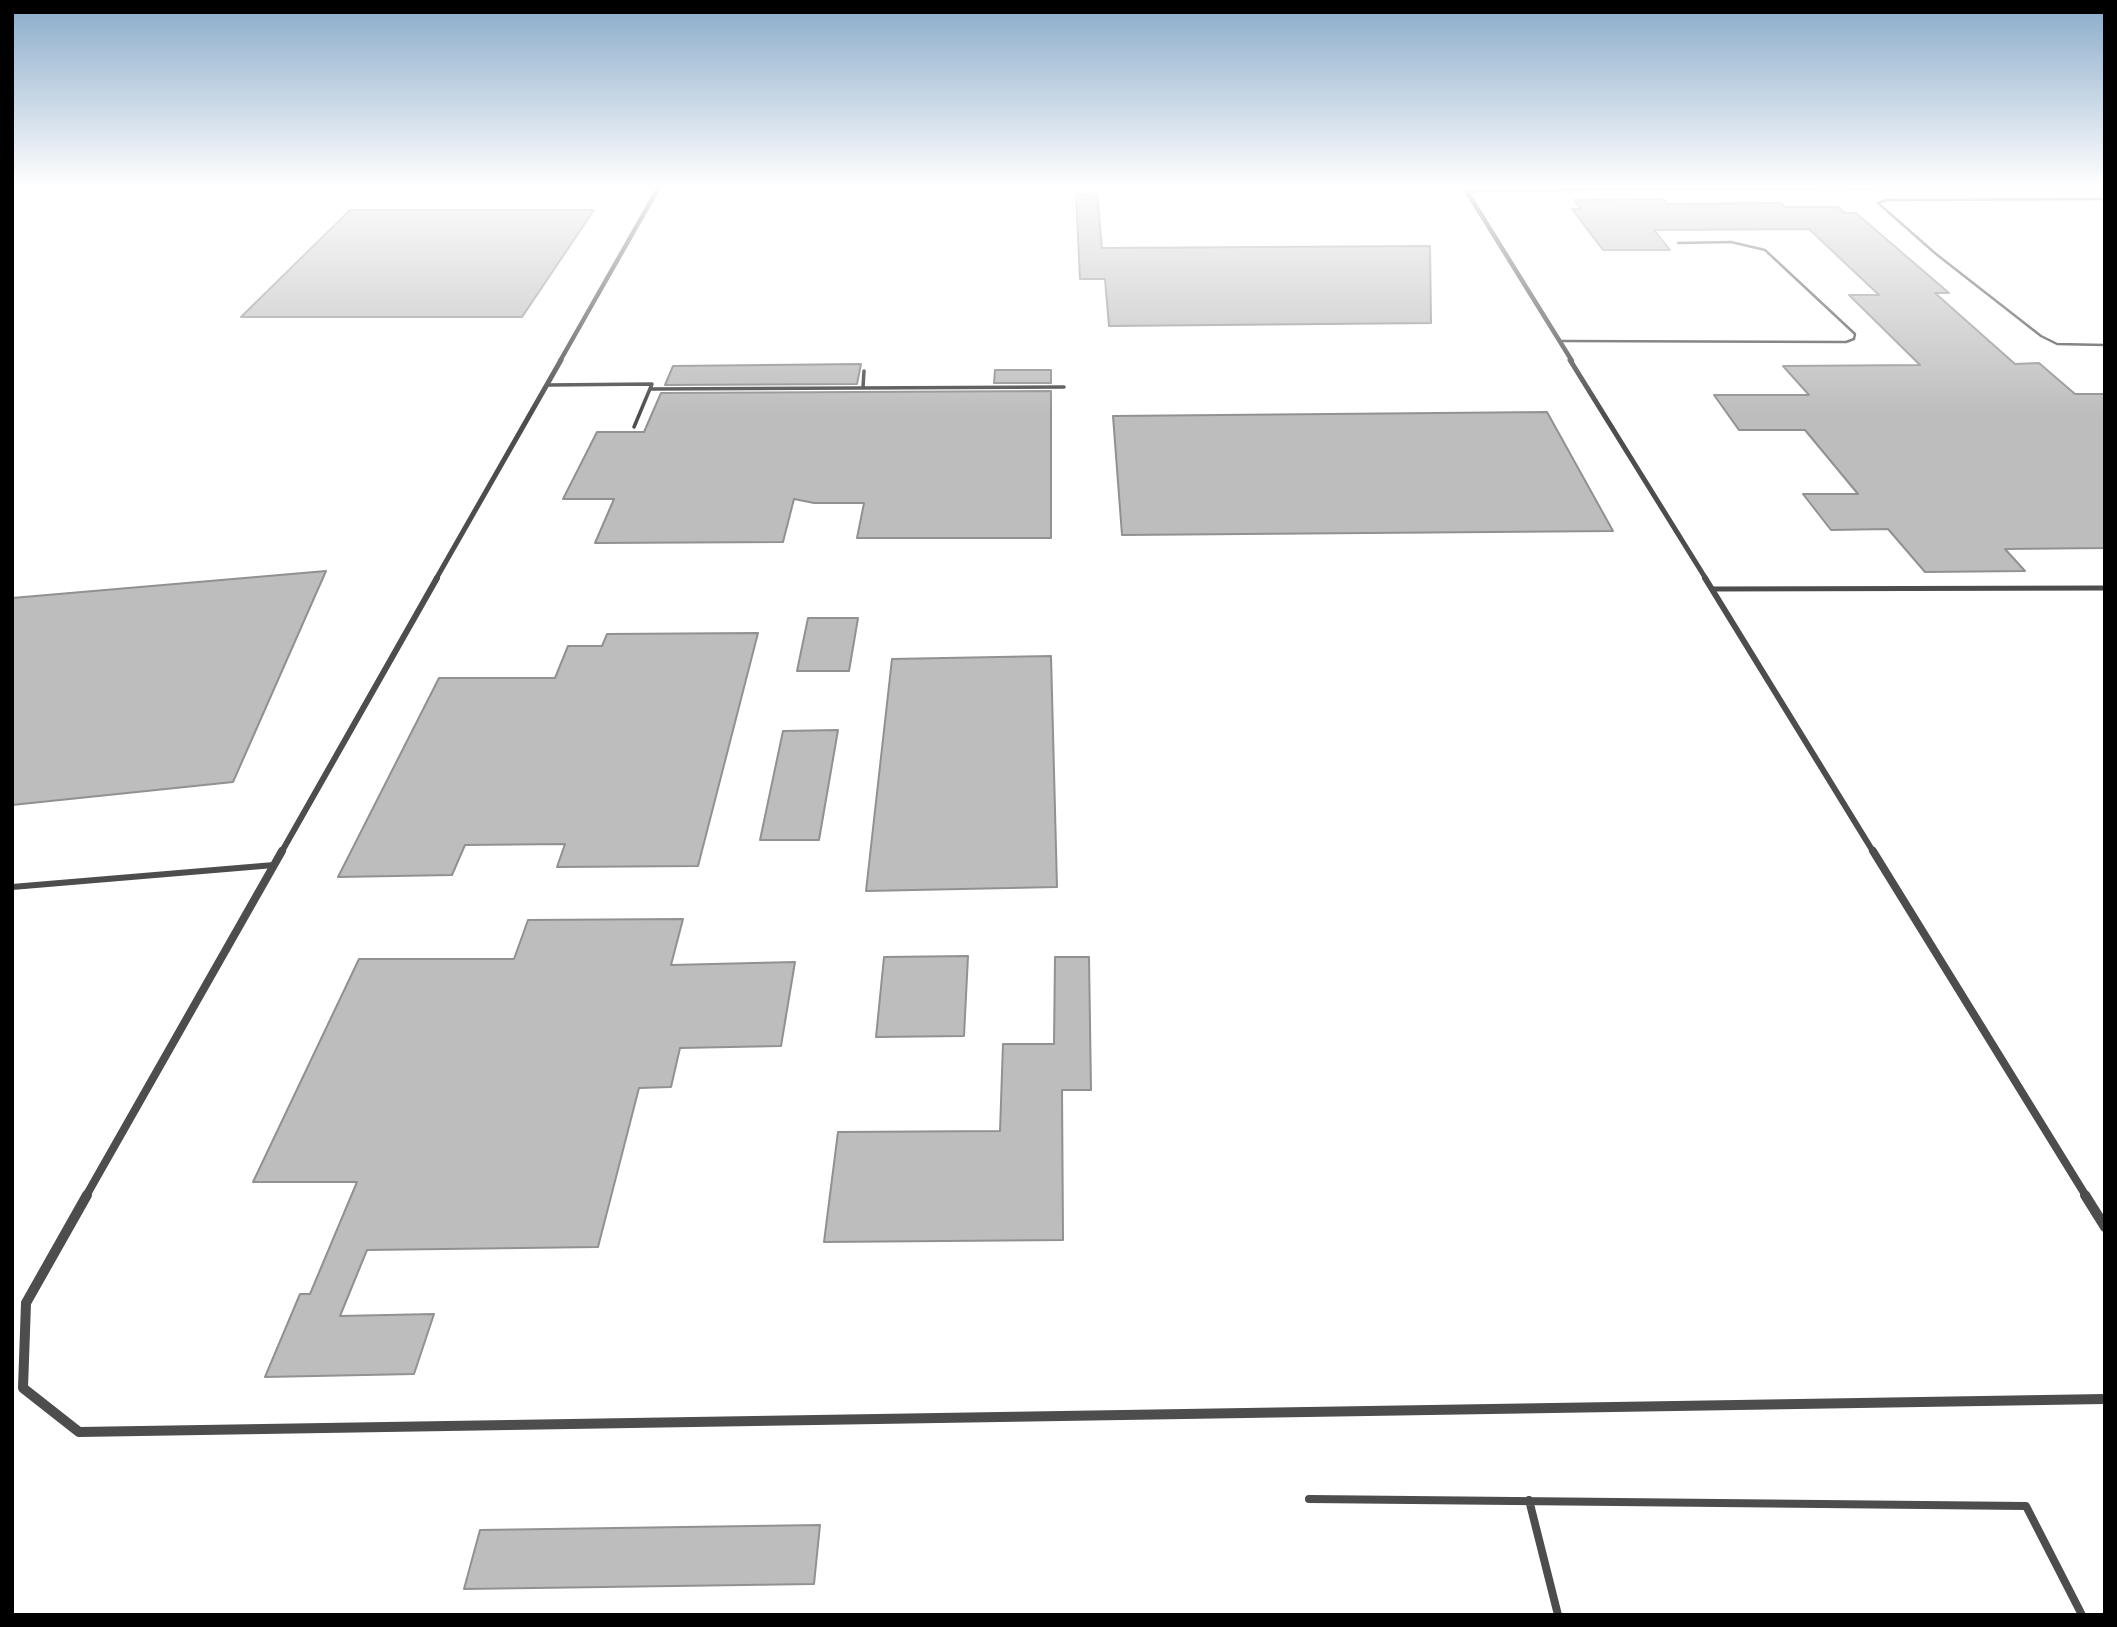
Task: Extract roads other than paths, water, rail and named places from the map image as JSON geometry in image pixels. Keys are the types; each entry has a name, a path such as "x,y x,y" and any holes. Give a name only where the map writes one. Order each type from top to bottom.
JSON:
{"street":[{"path":"616,263 26,1303 23,1388 79,1432 2105,1399"},
{"path":"1512,263 2105,1227"}],"lane":[{"path":"1562,341 1846,342 1854,339 1855,334 1779,263"},
{"path":"1948,263 2041,336 2057,344 2105,345"},
{"path":"863,387 864,371"},
{"path":"547,384 652,384 634,427"},
{"path":"650,389 1064,387"},
{"path":"1712,589 2105,588"},
{"path":"12,887 274,866"},
{"path":"1309,1499 2026,1506 2082,1615"},
{"path":"1528,1500 1558,1615"}]}
